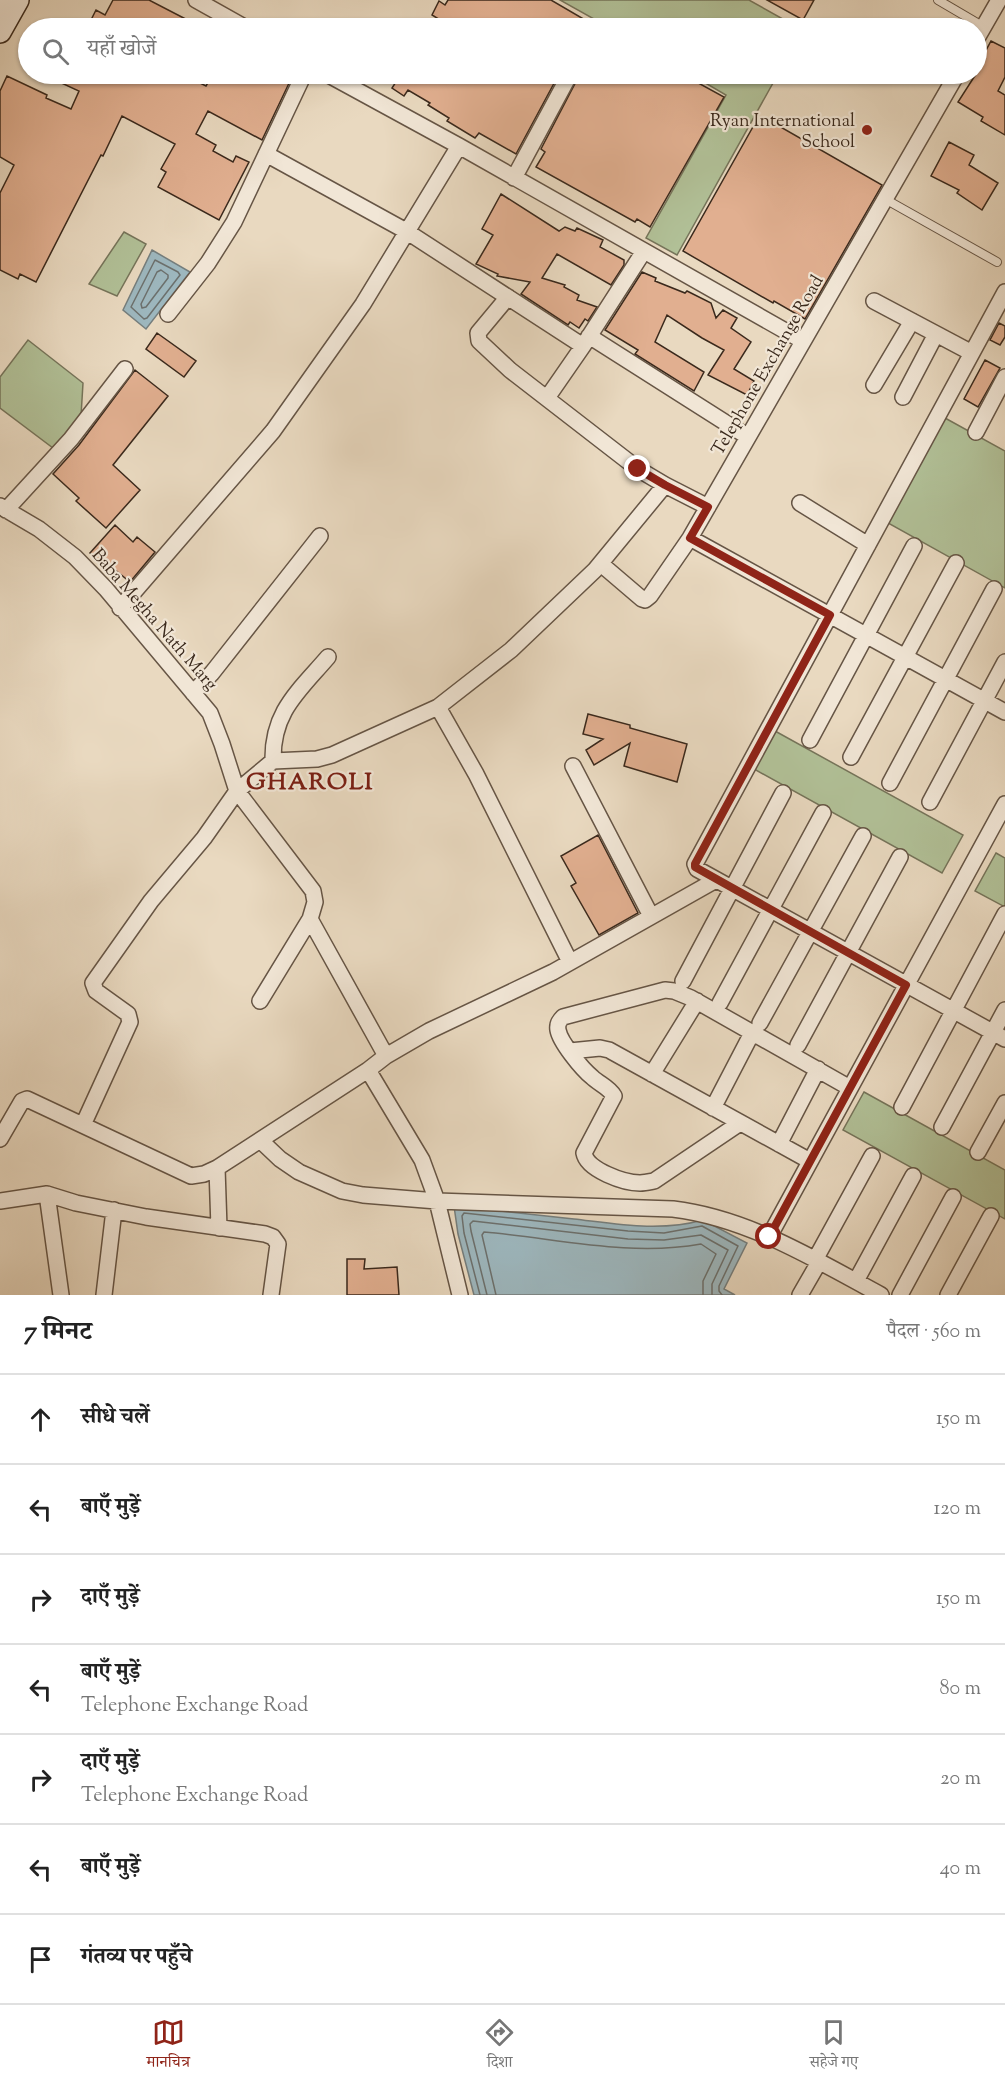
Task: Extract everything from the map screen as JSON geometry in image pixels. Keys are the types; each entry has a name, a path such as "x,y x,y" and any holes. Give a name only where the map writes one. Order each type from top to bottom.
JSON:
{"street":[{"path":"0,32 18,0"},
{"path":"196,0 228,18"},
{"path":"987,21 999,0"},
{"path":"168,314 208,263 234,222 299,84"},
{"path":"345,84 803,341"},
{"path":"514,178 565,84"},
{"name":"Telephone Exchange Road","path":"601,564 645,600 650,596 690,538 951,84"},
{"path":"120,608 273,430 363,304 459,146"},
{"path":"266,153 406,231 508,297 748,437"},
{"path":"547,398 644,251"},
{"path":"999,1036 716,880 697,869 695,864 972,353 1000,315 1005,292"},
{"path":"508,297 477,337 510,370 638,469 708,507"},
{"path":"874,301 972,353"},
{"path":"874,385 912,321"},
{"path":"903,397 936,334"},
{"path":"3,508 71,439 125,369"},
{"path":"976,432 1005,377"},
{"path":"83,1125 130,1022 128,1014 96,991 93,983 151,901 204,838 237,791 273,762 332,756 438,707 511,650 601,564 665,485"},
{"path":"800,504 868,545"},
{"name":"Baba Megha Nath Marg","path":"3,508 39,529 91,572 210,713 237,791 313,891 315,902 310,919"},
{"path":"193,693 212,673 320,536"},
{"path":"690,538 1005,712"},
{"path":"810,740 914,546"},
{"path":"851,757 956,563"},
{"path":"890,783 994,589"},
{"path":"273,762 273,741 278,722 288,705 328,657"},
{"path":"930,802 1005,662"},
{"path":"438,707 476,774 570,962"},
{"path":"573,766 651,916"},
{"path":"683,981 783,793"},
{"path":"769,1237 1005,804"},
{"path":"720,1003 823,813"},
{"path":"713,1108 863,836"},
{"path":"798,1044 900,857"},
{"path":"0,1139 24,1099 191,1176 204,1174 261,1141 386,1056 429,1031 570,962 716,880"},
{"path":"902,1107 1005,914"},
{"path":"260,1001 310,919 386,1056"},
{"path":"740,1122 654,1180 642,1184 625,1181 595,1168 584,1157 586,1147 614,1096 611,1091 591,1077 570,1051 558,1031 559,1021 563,1017 665,990 674,991 756,1028 850,1088"},
{"path":"652,1074 697,1001"},
{"path":"942,1127 999,1036 1005,1010"},
{"path":"570,1051 605,1048 810,1161"},
{"path":"778,1144 818,1069"},
{"path":"368,1070 422,1160 437,1201 460,1295"},
{"path":"978,1152 1005,1102"},
{"path":"261,1141 280,1160 299,1172 342,1191 363,1195 437,1201 673,1209 719,1217 769,1237 881,1295"},
{"path":"800,1295 872,1156"},
{"path":"217,1168 219,1228"},
{"path":"856,1281 913,1176"},
{"path":"0,1201 47,1194 76,1203 114,1210 265,1234 273,1237 278,1244 271,1295"},
{"path":"47,1194 61,1295"},
{"path":"900,1295 953,1197"},
{"path":"104,1295 114,1210"},
{"path":"948,1295 991,1216"}],"lane":[{"path":"938,0 961,18"},
{"path":"885,200 997,262"}],"green space":[{"path":"560,0 749,0 781,18 592,18"},
{"path":"707,84 772,84 677,255 646,238 726,95"},
{"path":"124,232 146,244 117,296 89,284"},
{"path":"28,340 83,383 81,416 53,448 0,408 0,377"},
{"path":"945,418 1005,451 1005,588 888,523"},
{"path":"775,731 963,835 942,873 754,769"},
{"path":"996,853 1005,858 1005,907 975,891"},
{"path":"864,1092 1005,1170 1005,1219 843,1130"}],"water":[{"path":"152,250 190,272 146,329 123,310"},
{"path":"454,1206 638,1226 671,1226 703,1220 747,1243 724,1289 735,1295 474,1295 458,1234"}],"building":[{"path":"113,0 149,0 184,18 92,18 96,10 105,15"},
{"path":"448,0 551,0 582,18 437,18 432,15 439,1 445,5"},
{"path":"767,0 814,0 804,18 799,18"},
{"path":"991,41 1005,48 1005,77 998,91 1005,95 1005,135 981,121 983,117 958,102 970,84 987,84 987,48"},
{"path":"7,76 18,81 18,84 24,84 47,95 46,98 71,109 79,91 64,84 202,84 206,86 207,84 289,84 262,140 208,111 196,134 216,145 213,151 233,162 236,156 249,162 219,220 158,187 166,172 161,169 175,144 122,116 36,282 20,274 18,279 0,270 0,193 14,165 0,157 0,91"},
{"path":"395,84 554,84 516,154 479,133 475,138 447,121 449,118 408,90 404,96 392,88"},
{"path":"575,84 700,84 724,97 650,227 637,219 635,222 536,167 545,152 541,149"},
{"path":"758,118 770,125 772,122 882,185 805,319 683,251"},
{"path":"949,142 974,155 969,165 998,183 982,210 957,193 959,190 931,176"},
{"path":"501,194 559,231 565,227 575,231 577,228 603,240 600,247 624,260 624,265 611,285 557,254 542,278 565,285 564,287 579,295 577,300 597,307 588,321 585,319 579,328 570,322 568,325 521,294 530,282 497,276 498,274 476,264 493,235 482,229"},
{"path":"642,272 656,278 655,281 685,293 687,291 711,303 716,318 723,310 737,318 731,328 751,342 734,369 754,381 747,395 708,375 724,350 667,315 655,342 704,372 694,391 635,354 638,350 605,330"},
{"path":"999,323 1005,326 1005,337 1000,345 990,340"},
{"path":"157,333 196,361 184,377 146,349"},
{"path":"985,360 1000,368 978,407 964,399"},
{"path":"135,370 168,396 113,465 140,490 106,528 76,501 79,498 53,474 79,445"},
{"path":"115,525 133,542 137,537 155,552 130,582 109,565 106,568 90,553"},
{"path":"588,714 687,744 677,782 624,766 630,743 594,765 586,750 603,739 583,734"},
{"path":"598,835 638,913 599,935 571,886 576,883 561,856"},
{"path":"347,1259 365,1259 364,1269 397,1267 399,1295 347,1295"}],"place":[{"name":"Ryan International School","path":"867,130"}],"district":[{"name":"GHAROLI","path":"310,781"}],"route":[{"path":"638,469 708,507 690,538 830,615 695,867 906,985 769,1237"}]}
